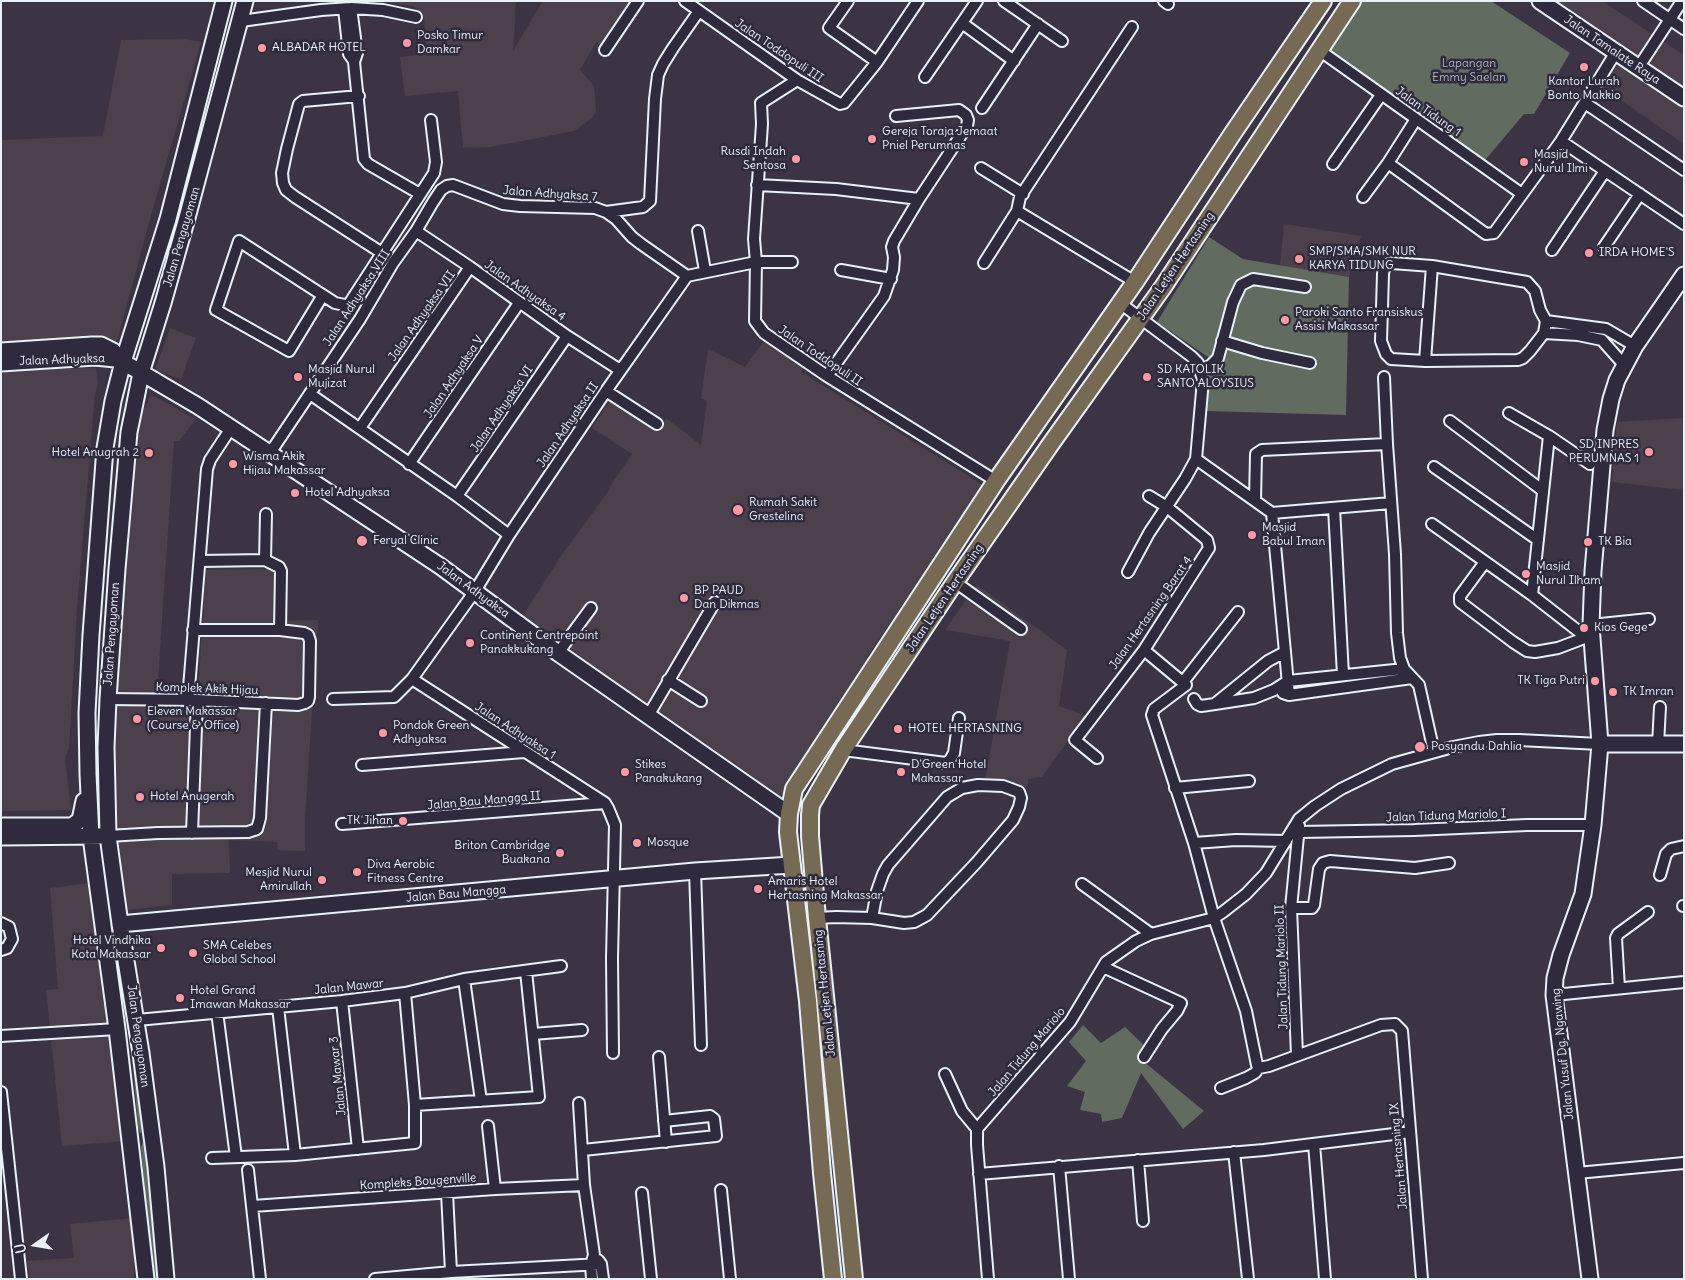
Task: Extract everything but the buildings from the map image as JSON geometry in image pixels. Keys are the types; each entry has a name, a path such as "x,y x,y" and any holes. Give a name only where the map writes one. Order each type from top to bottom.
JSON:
{"main road":[{"name":"Jalan Letjen Hertasning","path":"833,1279 808,1000 788,832 794,789 996,481 1135,282 1233,132 1323,1"},
{"name":"Jalan Letjen Hertasning","path":"854,1279 817,918 810,815 811,805 843,750 955,582 1141,318 1352,1"},
{"path":"1233,132 1256,147"},
{"path":"966,527 985,539"},
{"path":"831,1255 852,1252"}],"street":[{"name":"Jalan Pengayoman","path":"146,1279 117,1029 92,837 88,774 88,693 105,448 113,401 123,362 168,219 224,1"},
{"name":"Jalan Pengayoman","path":"166,1279 152,1135 137,1020 120,924 108,836 106,757 108,699 129,432 141,373 163,303 245,1"},
{"path":"605,50 638,1"},
{"name":"Jalan Toddopuli III","path":"684,1 797,80 836,103 844,103 877,62"},
{"path":"848,1 829,28 877,62 918,1"},
{"path":"924,77 977,1"},
{"path":"1004,1 1062,41"},
{"name":"Jalan Tamalate Raya","path":"1540,1 1684,98"},
{"path":"1643,1 1684,28"},
{"path":"1638,68 1682,1"},
{"path":"348,8 357,52 354,60 364,159 368,164 420,194"},
{"path":"241,21 348,8 383,10 416,17"},
{"path":"606,212 643,207 650,202 658,75 673,48 698,11"},
{"path":"962,23 1014,61"},
{"path":"982,108 1038,24"},
{"path":"984,263 1016,211 1023,194 1132,27"},
{"name":"Jalan Tidung 1","path":"1320,50 1522,194"},
{"path":"1388,163 1486,234 1494,233 1560,141 1616,52"},
{"name":"Jalan Toddopuli II","path":"797,80 761,104 762,124 754,239 756,262 755,320 764,333 827,376 996,481"},
{"path":"1333,164 1381,95"},
{"path":"359,96 303,101 299,104 282,173 283,183 286,190 294,197 382,253"},
{"path":"1585,103 1684,170"},
{"path":"827,376 884,296 894,263 892,247 894,241 968,120 966,115 958,110 896,116"},
{"path":"1363,197 1388,163 1416,119"},
{"path":"323,296 289,351 216,310 239,241 323,296 340,305 350,304 432,178 436,169 432,120"},
{"path":"1560,141 1684,224"},
{"path":"981,168 1023,194"},
{"path":"1552,250 1605,171"},
{"name":"Jalan Adhyaksa 7","path":"416,232 441,190 449,185 503,204 595,208 606,212 616,219 632,237 687,276"},
{"path":"757,185 836,189 919,199"},
{"path":"1604,247 1640,194"},
{"path":"1016,211 1135,282"},
{"path":"698,230 705,271"},
{"name":"Jalan Adhyaksa 4","path":"416,232 567,336 620,370"},
{"name":"Jalan Adhyaksa VIII","path":"270,453 360,319 393,263 416,232"},
{"path":"687,276 756,262 792,262"},
{"path":"1392,263 1432,266 1527,282 1535,291 1540,310 1546,321 1544,333 1530,351 1518,360 1425,361 1391,359 1382,348 1381,341 1384,269 1392,263"},
{"path":"1425,361 1432,266"},
{"name":"Jalan Adhyaksa VII","path":"360,428 470,268"},
{"path":"841,270 891,278"},
{"name":"Jalan Yusuf Dg. Ngawing","path":"1590,1279 1554,996 1555,978 1561,955 1583,894 1593,825 1600,744 1590,634 1593,571 1605,430 1617,380 1635,346 1684,275"},
{"name":"Jalan Adhyaksa II","path":"412,679 475,591 509,535 620,370 687,276"},
{"path":"1201,371 1218,358 1238,290 1247,280 1264,279 1305,287"},
{"name":"Jalan Adhyaksa V","path":"410,464 519,303"},
{"path":"1120,303 1198,362 1203,380 1196,459 1149,533 1128,572"},
{"path":"1546,321 1606,328 1635,346"},
{"path":"1602,340 1606,328"},
{"path":"1544,333 1578,335 1602,340 1625,366"},
{"name":"Jalan Adhyaksa VI","path":"457,496 567,336"},
{"path":"1222,342 1310,363"},
{"name":"Jalan Adhyaksa","path":"1,351 81,345 101,345 113,351 123,362 184,397 475,591 558,653 789,814"},
{"name":"Jalan Adhyaksa","path":"1,363 95,357 123,362"},
{"path":"1384,377 1395,554 1397,633 1400,658 1404,669 1420,685 1434,752"},
{"path":"606,391 657,424"},
{"path":"310,394 457,496 509,535"},
{"path":"1509,413 1549,436 1590,464"},
{"path":"1450,421 1542,490"},
{"path":"192,833 193,630 207,469 210,460 231,428"},
{"path":"1532,595 1549,436"},
{"path":"1255,500 1256,454 1262,450 1387,444"},
{"path":"1196,459 1272,513 1391,503"},
{"path":"1434,467 1538,540"},
{"name":"Jalan Hertasning Barat 4","path":"1097,758 1075,740 1144,650 1209,548 1207,540 1167,507 1149,496"},
{"path":"1334,508 1343,675"},
{"path":"1272,513 1289,695"},
{"path":"266,514 266,560"},
{"path":"1432,524 1590,634"},
{"path":"193,630 280,630 281,570 276,564 266,560 200,561"},
{"path":"1485,562 1460,596 1460,602 1527,651 1534,652 1558,648 1590,634 1649,619"},
{"path":"955,582 1021,628"},
{"path":"94,595 115,596"},
{"path":"648,716 715,602"},
{"path":"558,653 591,608"},
{"path":"1238,612 1184,683 1152,712 1194,843 1214,918 1246,1011 1256,1062 1259,1068"},
{"name":"Komplek Akik Hijau","path":"108,699 192,700 298,705 305,703 309,697 310,641 304,633 280,630"},
{"path":"1144,650 1184,683"},
{"path":"1215,704 1268,661 1285,652"},
{"path":"1194,699 1201,706 1215,704 1254,698 1274,690 1288,681 1404,669"},
{"path":"1274,690 1289,695 1412,678"},
{"path":"333,699 391,698 398,696 412,679"},
{"name":"Jalan Adhyaksa 1","path":"412,679 605,804"},
{"path":"668,680 701,701"},
{"path":"1,837 92,837 158,833 248,832 257,829 260,818 266,703"},
{"path":"1658,745 1660,707"},
{"path":"843,750 946,763 954,753 959,718"},
{"name":"Jalan Tidung Mariolo","path":"977,1129 1070,1022 1106,962 1121,950 1151,934 1214,918 1246,894 1258,882 1299,819 1315,806 1362,778 1392,764 1453,747 1497,740 1600,744"},
{"path":"1600,744 1684,744"},
{"path":"362,765 524,752"},
{"path":"1,826 66,826 76,824 83,814 88,774"},
{"path":"1175,788 1249,781"},
{"path":"817,918 872,918 904,923 914,922 927,914 971,869 1013,820 1021,798 1019,792 1003,786 978,785 962,788 947,797 888,865 877,890 872,918"},
{"path":"605,804 612,815 615,825 613,879 613,1053"},
{"name":"Jalan Bau Mangga II","path":"342,824 364,824 605,804"},
{"name":"Jalan Tidung Mariolo II","path":"1297,1055 1291,908 1299,819"},
{"name":"Jalan Tidung Mariolo I","path":"1299,832 1414,830 1527,825 1593,825"},
{"path":"1194,843 1236,840 1286,841"},
{"path":"1660,875 1666,854 1671,849 1684,846"},
{"path":"1291,908 1312,908 1314,906 1319,869 1323,863 1330,861 1415,868 1449,863"},
{"name":"Jalan Bau Mangga","path":"120,924 695,871 792,865"},
{"path":"695,871 701,1045"},
{"path":"1082,884 1151,934"},
{"path":"1619,988 1616,938 1618,934 1648,912"},
{"path":"1,923 9,927 12,939 7,948 1,950"},
{"name":"Jalan Mawar","path":"137,1020 342,1001 404,993 464,979 561,966"},
{"path":"1103,966 1181,1003 1144,1057"},
{"path":"415,1105 539,1097 526,971"},
{"path":"464,979 481,1101"},
{"path":"1554,996 1684,982"},
{"path":"212,1158 295,1154 414,1144 416,1139 415,1105 404,993"},
{"name":"Jalan Mawar 3","path":"342,1001 358,1149"},
{"path":"278,1007 295,1154"},
{"path":"217,1012 236,1157"},
{"name":"Jalan Hertasning IX","path":"1297,1055 1381,1025 1395,1024 1402,1031 1422,1279"},
{"path":"1,1036 117,1029"},
{"path":"533,1034 582,1030"},
{"path":"1221,1088 1250,1076 1259,1068 1297,1055"},
{"path":"659,1057 666,1142"},
{"path":"945,1074 962,1111 977,1129 988,1279"},
{"path":"1,1092 21,1279"},
{"path":"579,1102 584,1185 595,1261 603,1279"},
{"path":"582,1150 715,1137 716,1134 714,1119 710,1116 664,1121"},
{"path":"488,1126 495,1189"},
{"path":"979,1174 1234,1152 1410,1132"},
{"path":"130,1138 152,1135"},
{"path":"1314,1144 1325,1279"},
{"path":"1234,1152 1248,1279"},
{"path":"1138,1160 1143,1221"},
{"path":"1577,1173 1684,1163"},
{"path":"1059,1166 1068,1279"},
{"path":"248,1170 260,1279"},
{"name":"Kompleks Bougenville","path":"253,1206 447,1194 495,1189 584,1185"},
{"path":"721,1190 730,1279"},
{"path":"642,1193 651,1279"},
{"path":"447,1194 451,1272"},
{"path":"375,1279 451,1272 527,1269 595,1261"},
{"path":"592,1279 595,1261"}],"shaded area":[{"path":"390,1 516,1 513,51 543,1 639,1 605,49 596,42 580,70 594,86 596,111 592,118 574,131 491,147 463,148 458,91 405,96 400,57 427,54 424,15 413,6 392,3"},
{"path":"1545,1 1602,1 1684,55 1684,144 1602,87 1623,56"},
{"path":"184,39 201,42 116,345 1,344 1,140 103,136 121,40"},
{"path":"1284,224 1361,236 1349,277 1280,266"},
{"path":"170,328 196,338 181,379 155,370"},
{"path":"766,338 804,365 801,372 983,485 867,657 872,660 780,797 521,618 563,553 610,489 632,454 592,428 611,400 658,430 666,418 701,445 707,401 701,398 708,349 745,367"},
{"path":"96,368 98,384 95,394 77,608 69,748 65,758 71,810 1,811 1,372"},
{"path":"151,395 196,419 179,441 174,441 157,695 114,692 134,430"},
{"name":"SD INPRES PERUMNAS 1","path":"1684,418 1684,490 1612,482 1617,422"},
{"path":"276,569 277,621 318,620 305,818 305,851 277,850 278,842 229,840 230,873 172,874 172,905 127,910 115,817 114,705 186,707 198,692 206,570"},
{"path":"977,585 1067,650 1059,706 1086,716 1042,777 1028,779 1028,786 984,786 1010,641 945,630"},
{"path":"91,883 126,1141 62,1146 46,990 58,989 50,888"},
{"path":"133,1218 134,1279 30,1279 27,1261 74,1258 70,1224"}],"green space":[{"name":"Lapangan Emmy Saelan","path":"1353,1 1491,1 1570,53 1534,114 1524,114 1481,165 1319,50"},
{"path":"1209,237 1243,259 1349,277 1346,415 1206,411 1208,357 1157,322"},
{"path":"106,849 145,1132 140,1133 132,1054 103,853"},
{"path":"1083,1025 1101,1043 1125,1027 1147,1048 1143,1061 1204,1111 1183,1129 1141,1073 1122,1118 1102,1122 1101,1114 1080,1110 1085,1092 1067,1086 1086,1061 1069,1042"},
{"path":"146,1141 160,1279 153,1279 141,1147 143,1142"}],"place":[{"name":"Posko Timur Damkar","path":"407,43"},
{"name":"ALBADAR HOTEL","path":"262,48"},
{"name":"Kantor Lurah Bonto Makkio","path":"1584,67"},
{"name":"Gereja Toraja Jemaat Pniel Perumnas","path":"872,139"},
{"name":"Rusdi Indah Sentosa","path":"796,159"},
{"name":"Masjid Nurul Ilmi","path":"1524,162"},
{"name":"IRDA HOME'S","path":"1589,253"},
{"name":"SMP/SMA/SMK NUR KARYA TIDUNG","path":"1299,259"},
{"name":"Paroki Santo Fransiskus Assisi Makassar","path":"1285,320"},
{"name":"Masjid Nurul Mujizat","path":"298,377"},
{"name":"SD KATOLIK SANTO ALOYSIUS","path":"1147,377"},
{"name":"SD INPRES PERUMNAS 1","path":"1649,452"},
{"name":"Hotel Anugrah 2","path":"149,453"},
{"name":"Wisma Akik Hijau Makassar","path":"233,464"},
{"name":"Hotel Adhyaksa","path":"295,493"},
{"name":"Rumah Sakit Grestelina","path":"738,510"},
{"name":"Masjid Babul Iman","path":"1252,535"},
{"name":"Feryal Clinic","path":"362,541"},
{"name":"TK Bia","path":"1588,542"},
{"name":"Masjid Nurul Ilham","path":"1526,574"},
{"name":"BP PAUD Dan Dikmas","path":"684,598"},
{"name":"Kios Gege","path":"1584,628"},
{"name":"Continent Centrepoint Panakkukang","path":"470,643"},
{"name":"TK Tiga Putri","path":"1595,681"},
{"name":"TK Imran","path":"1613,692"},
{"name":"Eleven Makassar (Course & Office)","path":"137,719"},
{"name":"HOTEL HERTASNING","path":"898,729"},
{"name":"Pondok Green Adhyaksa","path":"383,733"},
{"name":"Posyandu Dahlia","path":"1420,747"},
{"name":"Stikes Panakukang","path":"625,772"},
{"name":"D'Green Hotel Makassar","path":"901,772"},
{"name":"Hotel Anugerah","path":"140,797"},
{"name":"TK Jihan","path":"403,821"},
{"name":"Mosque","path":"637,843"},
{"name":"Briton Cambridge Buakana","path":"560,853"},
{"name":"Diva Aerobic Fitness Centre","path":"357,872"},
{"name":"Mesjid Nurul Amirullah","path":"322,880"},
{"name":"Amaris Hotel Hertasning Makassar","path":"758,889"},
{"name":"Hotel Vindhika Kota Makassar","path":"161,948"},
{"name":"SMA Celebes Global School","path":"193,953"},
{"name":"Hotel Grand Imawan Makassar","path":"180,998"}]}
